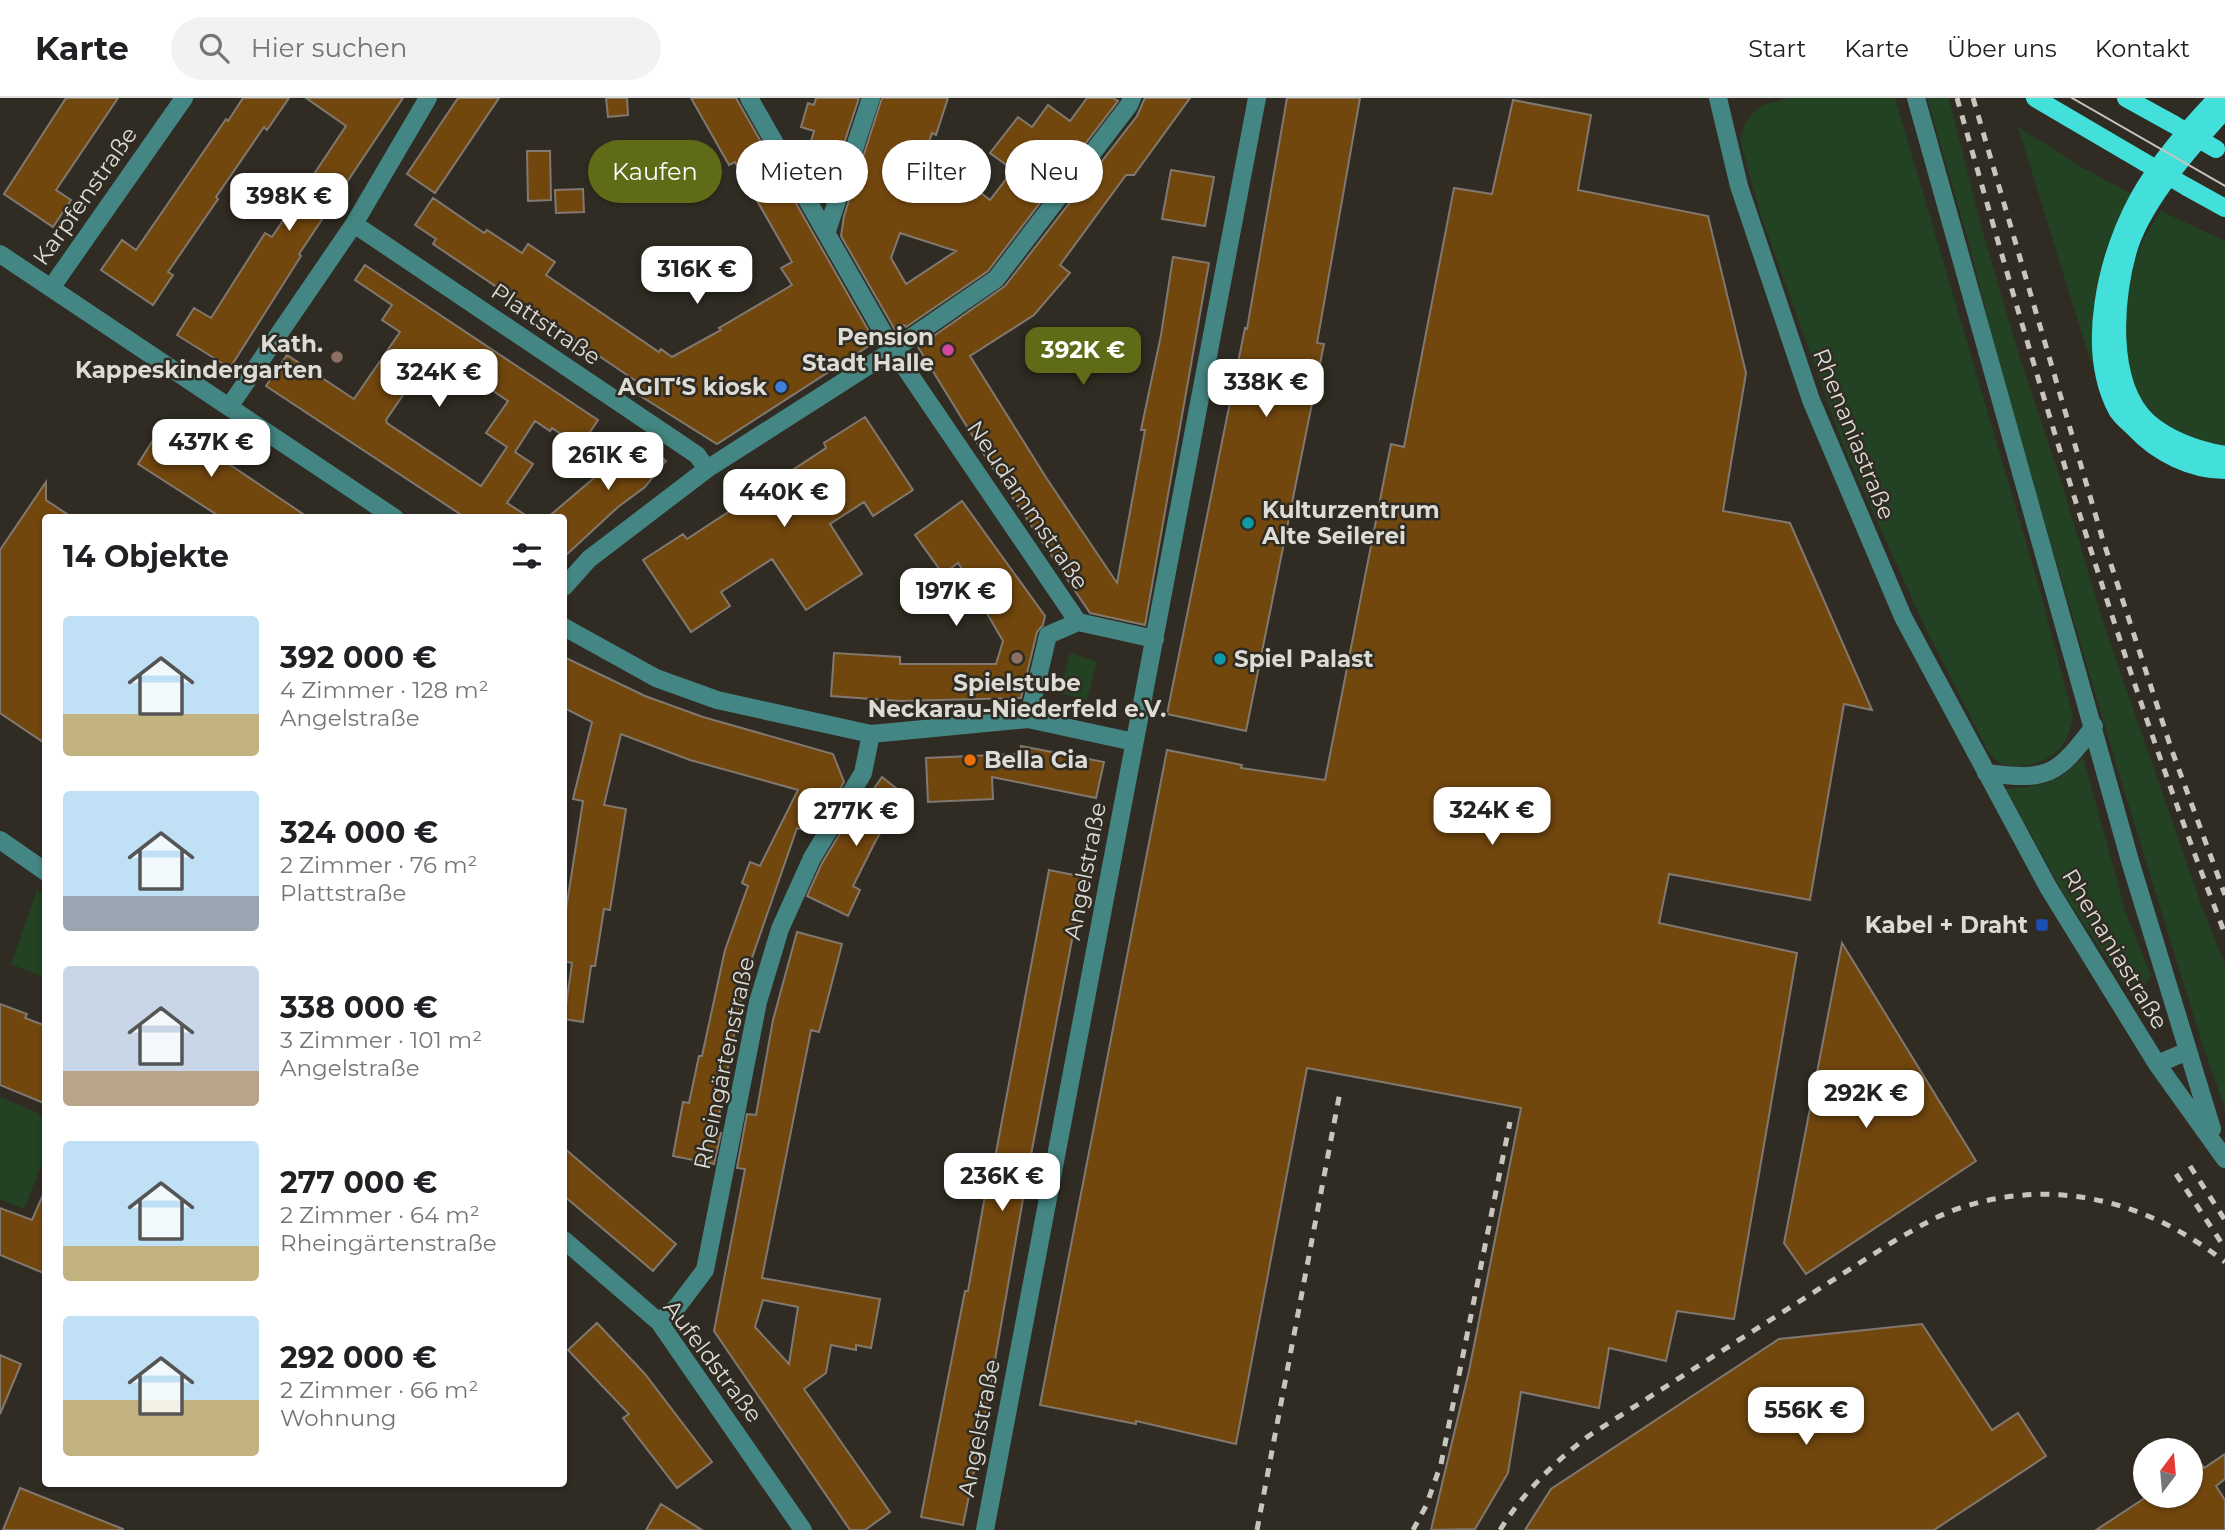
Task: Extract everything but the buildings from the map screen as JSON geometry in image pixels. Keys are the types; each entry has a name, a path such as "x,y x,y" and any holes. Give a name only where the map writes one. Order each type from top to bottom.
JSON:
{"main road":[{"path":"2035,98 2225,208"},
{"path":"2126,98 2221,151"},
{"path":"2217,98 2177,141 2139,199 2118,243 2104,290 2102,340 2105,375 2118,411 2145,440 2180,461 2211,470 2225,470"},
{"path":"2225,110 2191,147 2148,208 2131,243 2117,318 2119,360 2127,392 2146,420 2173,439 2205,452 2225,455"}],"street":[{"name":"Karpfenstraße","path":"51,288 184,98"},
{"path":"229,407 354,224 428,98"},
{"name":"Neudammstraße","path":"749,98 893,350 1078,622 1155,639"},
{"path":"827,231 871,98"},
{"path":"567,584 589,559 707,469 893,350 996,279 1132,98"},
{"name":"Angelstraße","path":"985,1530 1257,98"},
{"name":"Rhenaniastraße","path":"1718,98 1739,186 1811,400 1903,617 2048,887 2157,1064 2225,1159"},
{"name":"Rhenaniastraße","path":"1916,98 2130,861 2216,1143"},
{"name":"Plattstraße","path":"354,224 697,455 707,469"},
{"path":"0,254 389,514"},
{"path":"1028,719 1048,635 1078,622"},
{"path":"567,629 656,678 717,700 871,734 1028,719 1134,742"},
{"path":"1986,773 2022,778 2051,772 2071,757 2094,726"},
{"name":"Rheingärtenstraße","path":"659,1322 677,1307 705,1270 758,1002 780,929 812,858 863,773 871,734"},
{"path":"0,840 42,869"},
{"path":"2157,1064 2188,1051"},
{"name":"Aufeldstraße","path":"567,1243 659,1322 803,1530"}],"green space":[{"path":"1789,98 1895,98 2038,583 2073,717 2063,745 2041,761 2025,766 2009,766 2000,763 1989,753 1924,625 1845,450 1761,216 1740,140 1745,123 1752,114 1763,105"},
{"path":"1927,98 1949,98 1983,233 2103,622 2202,907 2225,964 2225,1109 2123,787 2008,398 1968,240"},
{"path":"2018,127 2083,168 2132,194 2111,238 2097,282 2093,320 2096,364 2090,360"},
{"path":"2161,211 2225,241 2225,446 2186,437 2168,429 2152,416 2139,399 2131,379 2124,332 2128,284 2142,243"},
{"path":"1070,653 1097,662 1087,700 1060,693"},
{"path":"2083,757 2127,917 2151,975 2134,999 2063,893 2006,789 2049,782 2065,773"},
{"path":"37,890 42,894 42,977 11,964"},
{"path":"0,1097 42,1115 42,1164 24,1209 0,1199"}],"tram line":[{"path":"2072,98 2225,186"}],"railway":[{"path":"1957,98 2081,519 2150,728 2225,934"},
{"path":"1973,98 2102,537 2171,748 2225,895"},
{"path":"1257,1530 1340,1092"},
{"path":"1413,1530 1426,1506 1441,1464 1510,1122"},
{"path":"2190,1166 2225,1220"},
{"path":"2176,1174 2225,1248"},
{"path":"1500,1530 1540,1478 1590,1435 1891,1243 1953,1210 1998,1198 2033,1195 2067,1195 2101,1201 2133,1210 2165,1224 2196,1241 2225,1262"}],"place":[{"name":"Pension Stadt Halle","path":"948,350"},
{"name":"Kath. Kappeskindergarten","path":"337,357"},
{"name":"AGIT‘S kiosk","path":"781,387"},
{"name":"Kulturzentrum Alte Seilerei","path":"1248,523"},
{"name":"Spielstube Neckarau-Niederfeld e.V.","path":"1017,658"},
{"name":"Spiel Palast","path":"1220,659"},
{"name":"Bella Cia","path":"970,760"},
{"name":"Kabel + Draht","path":"2042,925"}]}
